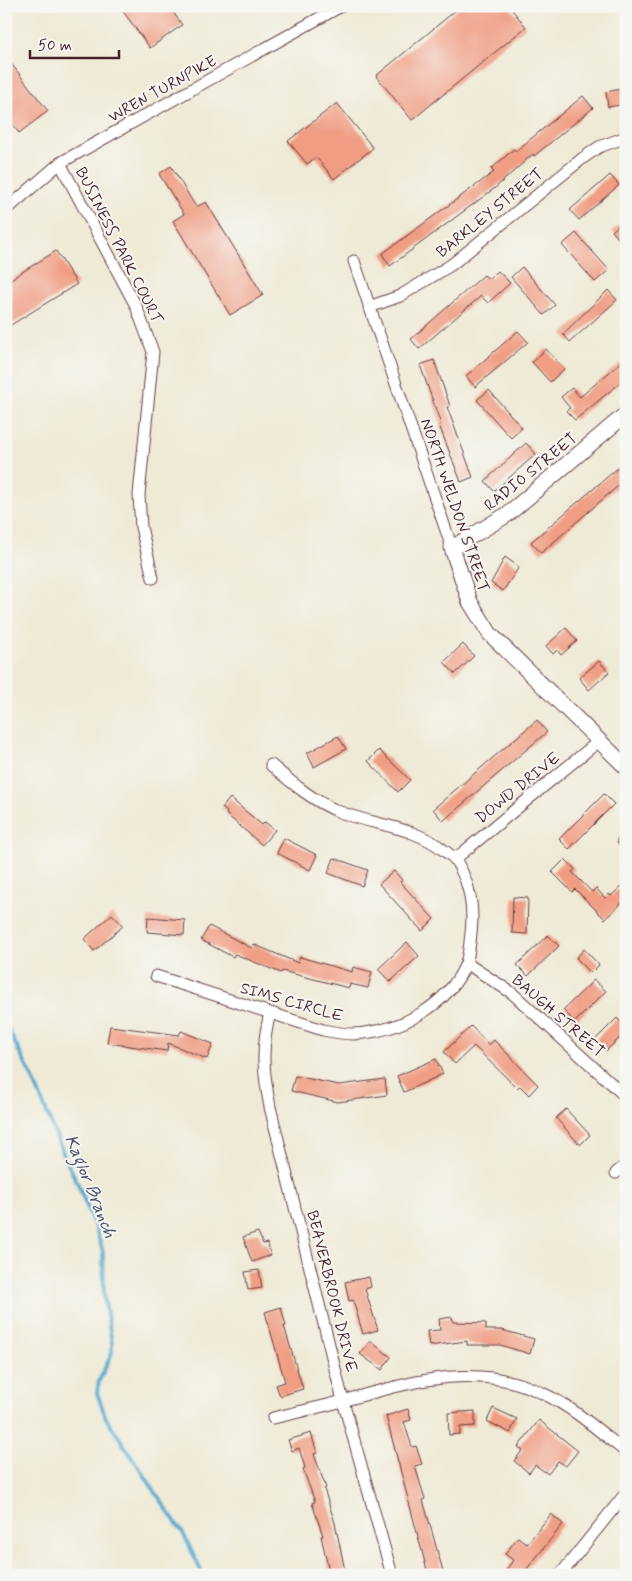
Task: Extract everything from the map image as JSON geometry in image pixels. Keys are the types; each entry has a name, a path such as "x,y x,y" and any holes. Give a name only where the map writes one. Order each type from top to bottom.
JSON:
{"street":[{"name":"WREN TURNPIKE","path":"6,210 60,163 341,6"},
{"name":"BARKLEY STREET","path":"369,307 400,296 451,265 583,158 599,148 626,137"},
{"name":"BUSINESS PARK COURT","path":"60,163 136,306 153,352 152,376 138,495 141,527 153,578"},
{"name":"NORTH WELDON STREET","path":"354,261 470,602 490,634 626,767"},
{"name":"RADIO STREET","path":"452,548 508,514 626,414"},
{"name":"DOWD DRIVE","path":"456,859 599,741"},
{"name":"SIMS CIRCLE","path":"156,976 323,1030 351,1034 374,1032 415,1018 437,1002 466,963 473,916 469,886 456,859 440,846 414,832 341,812 320,802 298,788 271,765"},
{"name":"BAUGH STREET","path":"466,963 512,993 626,1097"},
{"name":"BEAVERBROOK DRIVE","path":"270,1013 263,1040 264,1078 343,1401 392,1575"},
{"path":"616,1174 626,1165"},
{"path":"273,1418 430,1379 468,1376 506,1380 542,1393 558,1402 626,1452"},
{"path":"560,1575 626,1493"}],"building":[{"path":"119,6 169,6 182,25 150,48"},
{"path":"461,6 509,6 526,27 412,120 376,76"},
{"path":"6,57 48,111 19,133 6,117"},
{"path":"626,88 626,104 608,107 606,92"},
{"path":"583,96 593,108 534,156 533,154 495,188 390,266 382,254 494,172 491,169 514,149 516,151"},
{"path":"337,103 373,148 334,179 316,157 307,164 288,141"},
{"path":"171,166 196,207 206,202 263,295 230,315 173,221 184,214 159,174"},
{"path":"610,175 619,185 579,220 570,210"},
{"path":"626,219 626,247 612,231"},
{"path":"576,233 609,270 595,282 562,245"},
{"path":"56,251 77,284 6,328 6,282"},
{"path":"522,267 555,305 544,315 511,277"},
{"path":"498,271 510,283 488,303 481,296 419,349 411,339 484,275 489,279"},
{"path":"608,290 617,300 570,342 563,334"},
{"path":"518,331 528,342 475,387 466,376"},
{"path":"546,349 564,369 550,382 532,362"},
{"path":"626,358 626,378 575,420 566,411 570,408 561,397 572,388 580,397"},
{"path":"434,360 450,406 447,407 473,477 461,482 439,425 441,424 420,365"},
{"path":"489,390 522,428 511,438 477,400"},
{"path":"526,443 536,454 494,491 485,481"},
{"path":"626,461 626,479 541,553 531,542"},
{"path":"505,557 519,567 503,591 491,583"},
{"path":"566,628 577,641 561,655 557,650 553,654 546,646"},
{"path":"463,644 474,656 455,674 444,662"},
{"path":"599,661 609,672 589,690 579,678"},
{"path":"537,720 547,732 443,821 433,809"},
{"path":"338,736 346,749 314,767 307,753"},
{"path":"379,750 410,780 398,792 368,761"},
{"path":"604,794 614,804 569,849 559,839"},
{"path":"230,798 262,825 265,822 275,830 262,845 226,814 227,812 222,808"},
{"path":"284,838 317,855 310,870 277,853"},
{"path":"334,858 368,870 362,886 328,873"},
{"path":"565,859 575,869 572,872 592,892 596,888 605,898 609,894 611,896 626,882 626,899 605,919 575,889 572,892 552,872"},
{"path":"394,871 402,880 400,882 434,919 422,931 379,884"},
{"path":"513,897 528,898 527,934 512,933"},
{"path":"112,914 123,926 94,951 84,939"},
{"path":"148,917 185,920 184,935 147,932"},
{"path":"209,926 252,948 253,944 298,963 300,957 352,972 353,967 372,972 368,988 350,984 349,988 282,971 281,973 235,954 233,957 201,940"},
{"path":"548,935 559,946 528,976 517,965"},
{"path":"407,942 419,956 390,982 378,969"},
{"path":"584,949 599,965 591,973 576,958"},
{"path":"594,980 606,991 575,1022 563,1010"},
{"path":"617,1018 626,1027 626,1032 606,1051 595,1040"},
{"path":"110,1026 179,1035 181,1031 213,1044 207,1059 168,1043 167,1051 107,1043"},
{"path":"471,1026 489,1045 494,1040 538,1085 529,1095 520,1086 517,1088 474,1046 455,1064 444,1052"},
{"path":"436,1059 443,1074 404,1092 397,1076"},
{"path":"295,1076 339,1085 385,1079 387,1095 338,1102 291,1091"},
{"path":"566,1109 590,1135 580,1145 556,1118"},
{"path":"258,1232 263,1244 267,1243 271,1255 252,1262 243,1237"},
{"path":"259,1270 262,1288 248,1290 245,1272"},
{"path":"369,1277 371,1287 365,1289 378,1330 363,1334 353,1300 349,1301 345,1282"},
{"path":"281,1307 286,1326 284,1326 303,1389 280,1396 276,1385 285,1382 265,1312"},
{"path":"452,1317 453,1322 486,1323 486,1330 502,1330 534,1339 530,1354 500,1345 467,1345 467,1341 429,1346 427,1331 440,1330 439,1319"},
{"path":"370,1341 391,1357 382,1370 360,1354"},
{"path":"493,1408 517,1419 510,1433 487,1421"},
{"path":"408,1409 411,1420 404,1422 412,1447 416,1446 422,1464 415,1466 443,1571 428,1574 386,1416"},
{"path":"475,1411 475,1426 460,1427 460,1434 449,1435 448,1413"},
{"path":"539,1420 578,1451 566,1466 558,1461 548,1474 535,1465 529,1473 514,1461 523,1450 518,1447"},
{"path":"311,1433 317,1453 314,1454 326,1488 324,1489 335,1523 346,1575 330,1575 321,1536 323,1536 312,1503 315,1502 303,1469 305,1468 299,1448 292,1451 288,1440"},
{"path":"551,1514 563,1524 521,1575 503,1575 513,1560 505,1554 518,1537 527,1544"}],"waterway":[{"name":"Kaglor Branch","path":"6,1025 34,1081 96,1229 103,1252 104,1296 112,1353 99,1381 97,1393 106,1418 184,1535 203,1575"}]}
